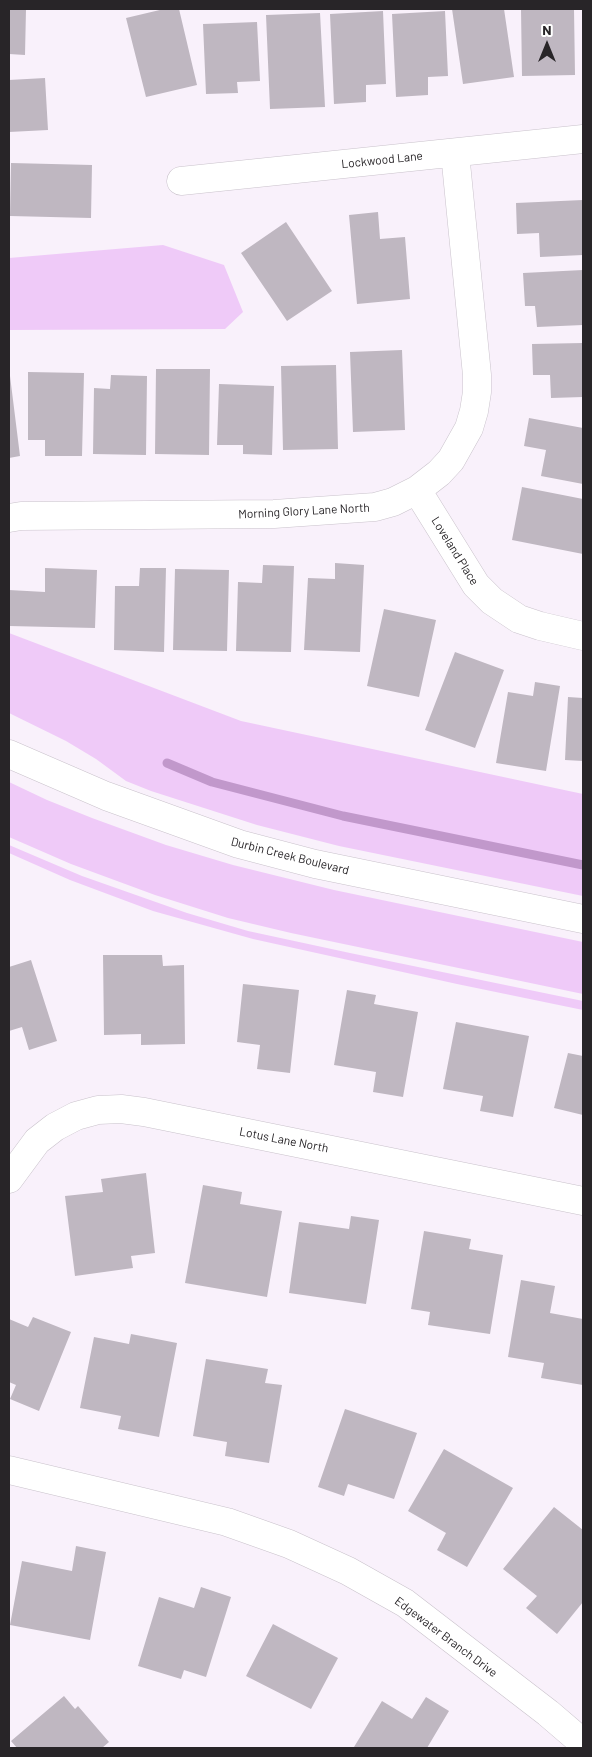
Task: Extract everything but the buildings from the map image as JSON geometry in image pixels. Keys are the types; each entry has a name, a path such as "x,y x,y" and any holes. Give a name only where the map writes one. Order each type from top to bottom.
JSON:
{"street":[{"name":"Lockwood Lane","path":"180,181 583,140"},
{"name":"Morning Glory Lane North","path":"9,518 21,516 284,513 375,507 393,502 417,490 439,473 451,460 469,428 477,392 477,375 455,153"},
{"name":"Loveland Place","path":"417,490 476,585 492,601 526,621 583,636"},
{"name":"Durbin Creek Boulevard","path":"9,754 106,796 239,844 315,864 583,919"},
{"name":"Lotus Lane North","path":"9,1179 37,1141 55,1127 76,1116 98,1110 121,1108 583,1201"},
{"name":"Edgewater Branch Drive","path":"9,1470 227,1522 289,1544 348,1571 405,1604 548,1713 583,1743"}],"shaded area":[{"path":"163,245 224,265 243,312 225,329 9,330 9,258"},
{"path":"9,633 241,721 583,794 583,896 339,846 257,825 151,791 126,781 96,759 66,741 9,713"},
{"path":"9,782 92,818 166,845 233,865 334,890 583,942 583,994 228,918 155,895 71,864 9,837"},
{"path":"9,845 82,876 187,913 248,931 583,1001 583,1010 253,939 153,911 70,880 9,853"}],"waterway":[{"path":"167,763 212,782 343,816 583,865"}]}
